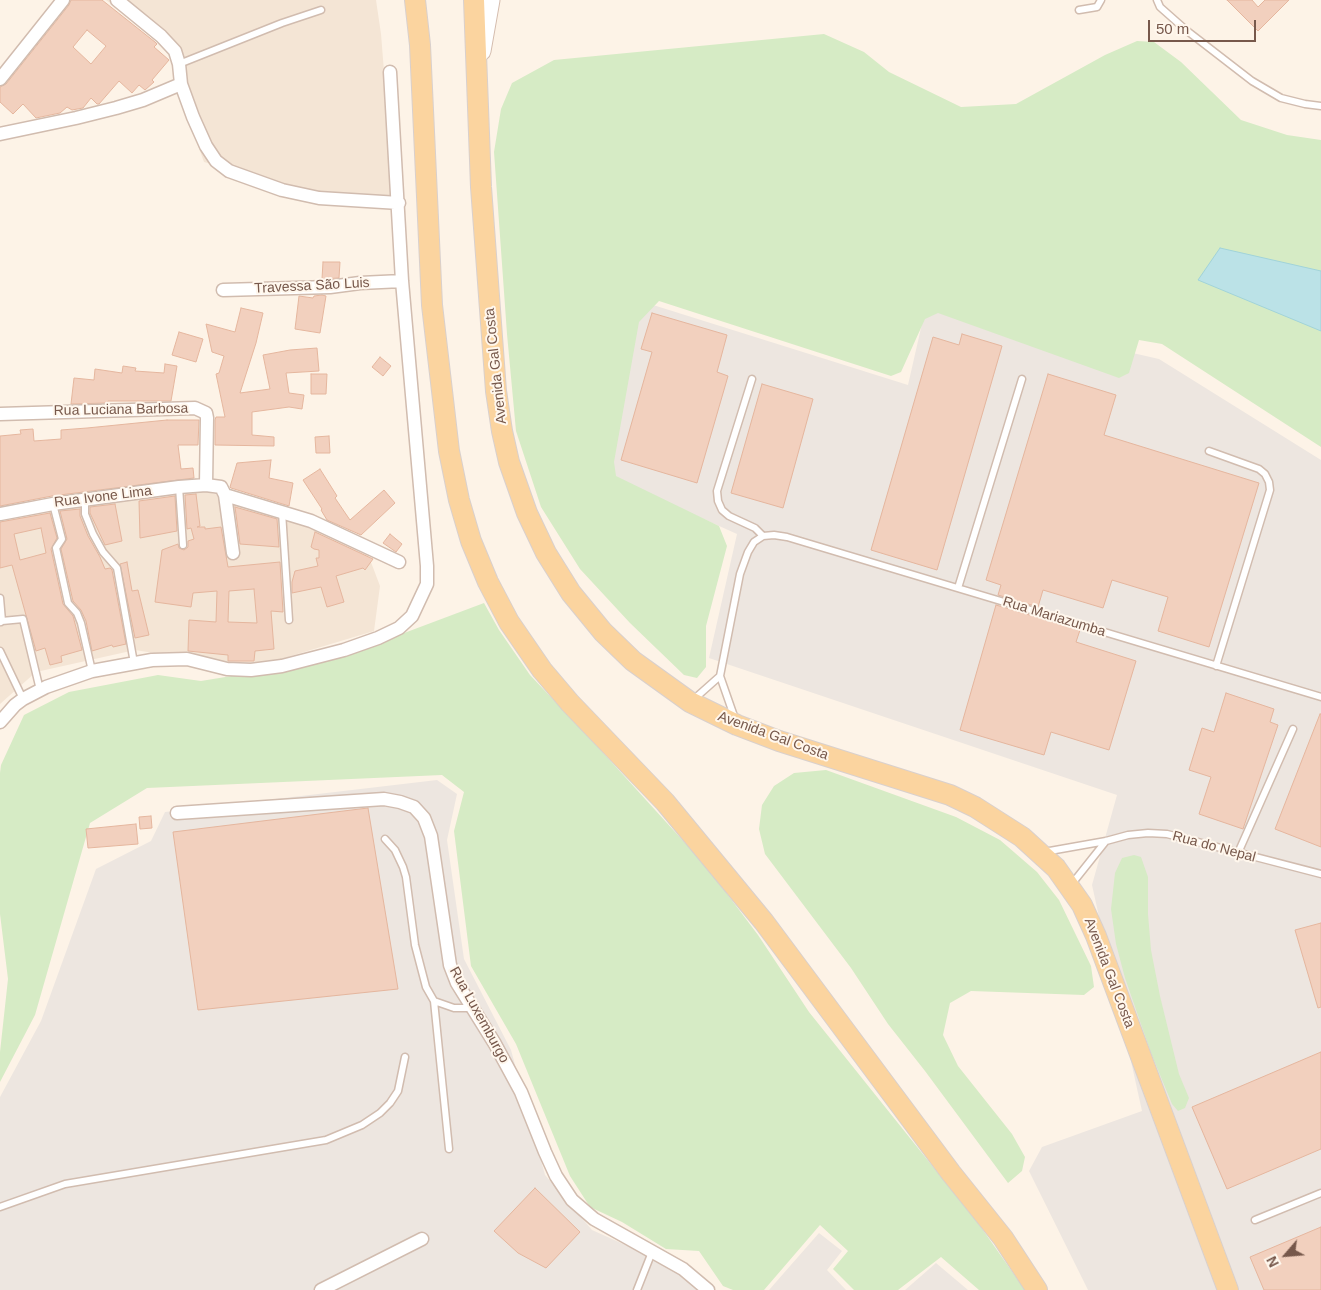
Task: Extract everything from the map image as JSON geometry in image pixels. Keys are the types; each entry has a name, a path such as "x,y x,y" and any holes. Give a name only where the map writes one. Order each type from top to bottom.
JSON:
{"main road":[{"path":"416,0 421,54 432,305 449,451 459,500 471,541 488,582 509,622 542,670 570,703 665,802 764,922 951,1173 1003,1238 1037,1290"},
{"path":"474,0 476,82"},
{"name":"Avenida Gal Costa","path":"490,0 476,82 481,187 496,391 502,431 512,471 527,513 546,553 571,593 602,632 633,661 690,702 737,725 950,795 1002,824 1041,852 1056,868 1082,905 1096,936 1228,1290"}],"street":[{"path":"0,79 63,0"},
{"path":"117,0 161,36 174,51 179,64 181,84 206,146 216,161 229,171 282,190 319,198 399,203"},
{"path":"0,722 23,699 40,690 92,671 152,660 187,659 227,669 251,670 282,666 344,650 378,638 398,628 412,616 427,584 427,566 402,281 390,72"},
{"path":"0,134 116,108 143,100 181,84"},
{"name":"Travessa São Luis","path":"223,290 330,287 402,281"},
{"name":"Rua Luciana Barbosa","path":"0,414 195,408 206,413 208,418 206,485"},
{"path":"206,485 221,486 225,495 233,553"},
{"name":"Rua Ivone Lima","path":"0,514 53,504 206,485"},
{"path":"225,495 312,521 399,562"},
{"name":"Rua Luxemburgo","path":"177,813 384,799 400,802 414,808 424,818 431,836 450,965 457,983 495,1044 521,1092 556,1176 572,1200 594,1219 683,1269 708,1290"},
{"path":"321,1290 422,1239"}],"lane":[{"path":"1079,10 1097,7 1101,0"},
{"path":"1157,0 1160,7 1186,30 1252,82 1281,98 1321,106"},
{"path":"179,64 282,23 321,10"},
{"path":"737,725 720,676 740,574 754,542 763,536 755,528 729,516 722,510 718,501 717,491 752,379"},
{"path":"958,588 1022,379"},
{"path":"1208,451 1259,469 1265,474 1270,490 1216,666"},
{"path":"179,487 183,545"},
{"path":"85,500 85,514 93,534 103,552 118,568 134,663"},
{"path":"53,504 62,539 56,548 68,603 77,613 81,623 92,671"},
{"path":"282,512 289,620"},
{"name":"Rua Mariazumba","path":"763,536 787,537 1321,697"},
{"path":"0,598 1,622 23,619 40,690"},
{"path":"0,651 23,699"},
{"path":"690,702 720,676"},
{"path":"1238,853 1293,729"},
{"name":"Rua do Nepal","path":"1041,852 1106,841 1128,835 1167,834 1321,874"},
{"path":"385,839 396,850 404,866 415,944 426,987 434,1001 450,1149"},
{"path":"1070,886 1106,841"},
{"path":"434,1001 454,1008 472,1008"},
{"path":"0,1207 65,1184 326,1140 362,1125 380,1113 390,1103 398,1090 405,1057"},
{"path":"1255,1220 1321,1192"},
{"path":"637,1290 652,1251"}],"shaded area":[{"path":"106,0 376,0 381,34 394,197 308,191 204,162 178,91 173,56 160,39"},
{"path":"634,299 908,385 926,306 1159,359 1321,460 1321,1290 1088,1290 1029,1171 1042,1147 1142,1111 1092,885 1117,795 709,658 737,534 610,477"},
{"path":"190,488 306,523 366,549 380,586 374,631 261,665 236,666 135,650 36,672 0,704 0,513"},
{"path":"437,780 457,794 447,840 464,959 511,1050 545,1175 592,1230 641,1252 712,1290 0,1290 0,1097 41,1021 96,869 151,841 165,812"},
{"path":"819,1233 842,1251 827,1270 846,1290 769,1290"},
{"path":"936,1263 968,1290 905,1290"}],"green space":[{"path":"824,34 864,52 889,72 961,107 1016,104 1105,55 1137,41 1154,42 1181,62 1241,120 1287,135 1321,140 1321,447 1162,344 1139,340 1129,373 1119,378 938,313 925,319 901,372 891,376 659,301 639,322 614,462 616,476 719,526 727,546 706,626 706,667 697,678 684,675 630,623 580,569 541,507 516,431 494,152 501,109 512,83 554,60"},
{"path":"484,603 499,630 530,675 706,866 758,935 809,1012 978,1223 1025,1290 979,1290 941,1257 898,1290 854,1290 833,1269 848,1251 820,1225 764,1290 733,1290 723,1286 699,1251 666,1249 622,1222 590,1207 570,1176 516,1044 471,966 454,831 464,792 442,775 147,788 90,823 35,1015 0,1082 0,1052 8,979 0,914 0,773 1,765 24,715 69,692 158,675 201,681 335,659"},
{"path":"826,770 956,817 1000,840 1037,872 1059,900 1091,966 1094,987 1084,995 971,991 950,1003 943,1035 958,1066 1012,1134 1025,1157 1022,1171 1008,1183 888,1024 851,968 765,854 759,829 762,805 774,786 794,773"},
{"path":"1134,855 1141,857 1148,877 1148,914 1151,950 1179,1074 1189,1098 1185,1108 1178,1111 1172,1104 1151,1053 1125,978 1116,944 1111,909 1115,873 1122,858"}],"water":[{"path":"1220,248 1321,271 1321,331 1198,280"}],"building":[{"path":"71,0 102,0 155,42 157,44 154,47 169,60 152,80 154,82 145,90 139,85 132,93 119,81 99,104 91,98 83,108 72,110 67,107 60,113 36,118 23,104 13,114 0,102 0,87 6,84","holes":["87,30 106,46 91,64 73,47"]},
{"path":"1227,0 1252,0 1258,7 1265,0 1289,0 1258,31"},
{"path":"323,262 340,262 339,278 322,279"},
{"path":"299,296 313,298 314,296 326,296 320,333 295,329"},
{"path":"241,308 263,313 256,343 240,393 270,389 263,355 317,348 319,371 286,373 289,393 304,395 302,409 289,407 252,412 252,435 274,437 274,446 215,445 216,417 225,417 216,374 219,373 224,356 212,352 206,324 235,332"},
{"path":"652,313 727,335 717,372 728,376 697,483 621,460 652,352 641,349"},
{"path":"179,332 203,339 196,362 172,355"},
{"path":"962,334 1002,346 937,570 871,550 933,337 959,345"},
{"path":"380,357 391,366 383,376 372,367"},
{"path":"165,364 177,366 171,401 108,401 107,403 71,404 74,378 94,380 95,369 122,373 123,366 136,368 135,371 164,373"},
{"path":"311,374 327,374 326,394 311,394"},
{"path":"1048,374 1116,395 1104,435 1259,483 1209,647 1158,631 1168,597 1112,580 1103,608 1043,590 1038,607 998,595 1001,585 986,580"},
{"path":"762,384 813,399 783,508 731,493"},
{"path":"167,420 199,420 198,445 178,445 181,469 193,468 194,478 52,496 0,506 0,436 21,434 20,430 33,429 34,441 61,439 61,430"},
{"path":"329,436 330,453 316,453 315,437"},
{"path":"271,460 269,478 293,483 289,506 230,487 237,463"},
{"path":"320,469 337,496 335,498 350,520 384,490 395,503 361,535 327,520 303,480"},
{"path":"196,494 200,526 197,527 205,527 205,529 221,527 228,567 280,562 283,612 271,611 274,649 255,651 254,661 228,661 228,655 188,651 189,620 216,622 217,591 193,593 191,607 155,602 162,550 178,544 179,548 184,550 188,547 188,541 194,539 191,528 187,529 185,495","holes":["254,589 257,623 228,622 229,591"]},
{"path":"175,496 177,531 140,538 139,501"},
{"path":"115,504 122,541 105,545 90,513 90,507"},
{"path":"235,507 277,519 279,547 240,544"},
{"path":"80,509 80,516 88,536 105,569 110,568 112,570 126,644 113,647 112,645 92,651 86,621 81,610 73,601 61,549 67,539 60,511"},
{"path":"50,513 57,538 51,549 63,604 73,616 82,650 61,656 62,662 50,665 45,648 36,651 12,565 0,568 0,522","holes":["41,528 46,553 20,560 14,534"]},
{"path":"315,532 373,559 365,570 363,568 336,576 344,602 327,607 321,587 292,593 295,571 318,566 316,558 319,558 319,550 311,547"},
{"path":"390,534 402,544 396,552 383,543"},
{"path":"127,562 132,591 138,590 149,635 135,638 120,564"},
{"path":"996,605 1080,630 1076,642 1136,661 1109,750 1051,732 1044,755 960,730"},
{"path":"1226,693 1274,709 1270,722 1278,725 1243,829 1199,814 1211,777 1189,770 1202,728 1214,732"},
{"path":"1321,714 1321,847 1275,829"},
{"path":"368,808 398,989 198,1010 173,832"},
{"path":"151,816 152,828 140,829 139,817"},
{"path":"136,824 138,844 88,848 86,829"},
{"path":"1321,923 1321,1007 1318,1008 1295,930"},
{"path":"1321,1052 1321,1149 1227,1189 1192,1107"},
{"path":"535,1188 580,1232 546,1268 518,1253 494,1231"},
{"path":"1321,1227 1321,1290 1264,1290 1250,1257"}]}
